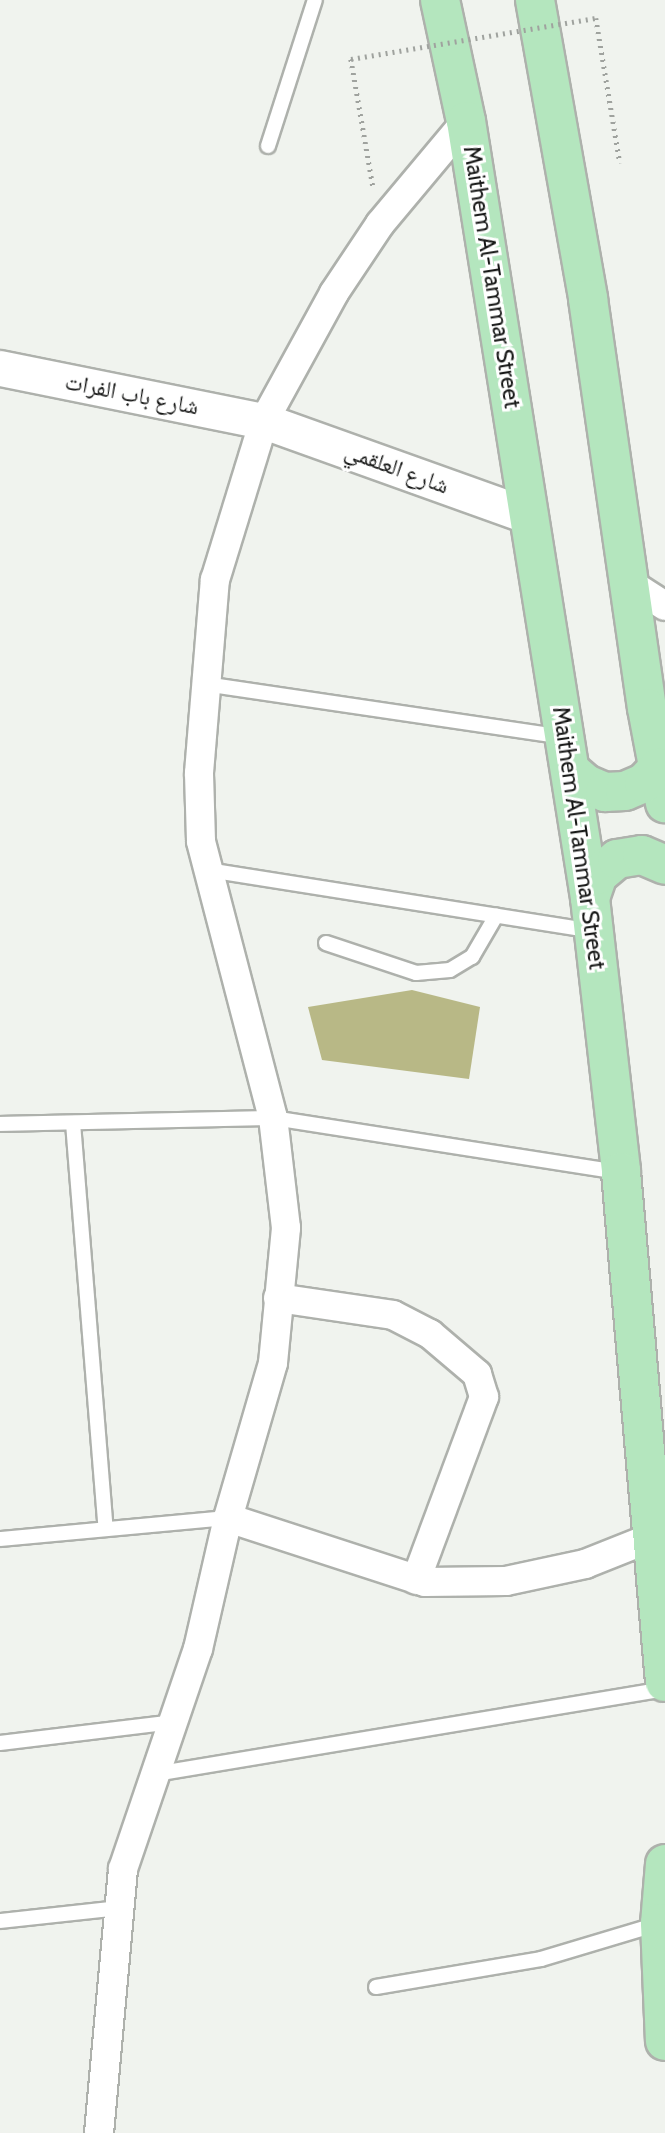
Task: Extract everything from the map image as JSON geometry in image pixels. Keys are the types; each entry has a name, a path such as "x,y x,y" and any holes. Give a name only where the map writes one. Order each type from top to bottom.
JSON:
{"highway":[{"name":"Maithem Al-Tammar Street","path":"440,0 466,121 592,915 621,1172 665,1682"},
{"path":"535,0 588,299 662,785 644,783 625,791 605,792 586,784 568,754"},
{"path":"592,915 598,875 617,859 642,855 665,865"},
{"path":"665,1864 660,1923 665,2041"}],"street":[{"path":"99,2133 123,1869 198,1649 228,1518 273,1363 286,1228 273,1118 201,841 199,773 215,580 264,421 334,293 380,225 466,121"},
{"name":"شارع باب الفرات","path":"0,368 264,421"},
{"name":"شارع العلقمي","path":"264,421 530,516"},
{"path":"631,584 665,606"},
{"path":"278,1298 393,1315 430,1334 477,1374 484,1397 416,1580"},
{"path":"228,1518 416,1580 506,1581 585,1564 653,1537"}],"lane":[{"path":"268,146 315,0"},
{"path":"205,684 568,754"},
{"path":"208,870 496,916 592,915"},
{"path":"326,943 416,973 450,970 472,957 496,916"},
{"path":"0,1124 273,1118 621,1172"},
{"path":"73,1123 106,1529"},
{"path":"0,1539 228,1518"},
{"path":"155,1774 665,1689"},
{"path":"0,1743 173,1722"},
{"path":"0,1921 119,1908"},
{"path":"376,1987 541,1959 660,1923"}],"path":[{"path":"370,168 351,59 596,18 620,163"}],"building":[{"path":"412,990 480,1007 469,1079 322,1060 308,1007"}]}
